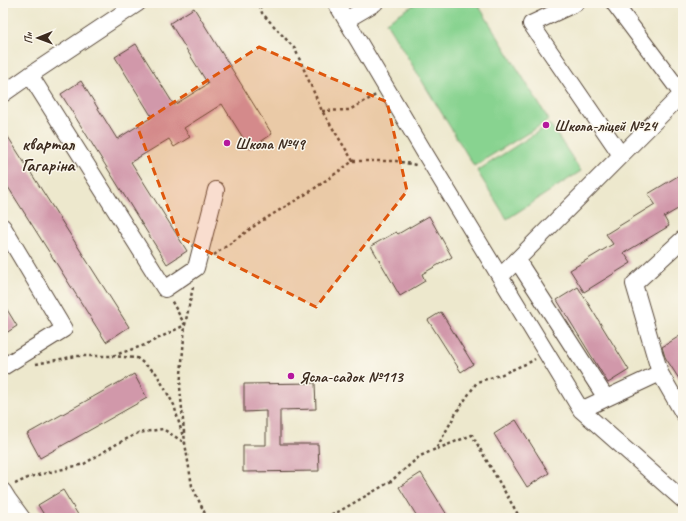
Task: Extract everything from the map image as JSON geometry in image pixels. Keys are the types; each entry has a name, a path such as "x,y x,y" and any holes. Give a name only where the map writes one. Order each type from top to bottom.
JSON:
{"lane":[{"path":"3,94 138,3"},
{"path":"336,3 581,410 683,500"},
{"path":"346,20 375,3"},
{"path":"576,3 530,24 621,155"},
{"path":"500,277 682,93 614,3"},
{"path":"30,75 165,289 196,268 216,190"},
{"path":"3,227 64,330 3,367"},
{"path":"683,239 634,284 660,373 683,413"},
{"path":"517,260 606,398"},
{"path":"581,410 660,373"},
{"path":"3,491 22,518"}],"path":[{"path":"259,3 262,13 295,49 322,111 353,161"},
{"path":"322,111 349,110 377,95 382,81"},
{"path":"184,443 180,387 185,325 196,268 230,242 311,191 353,161 396,161 422,166 437,173"},
{"path":"165,289 185,325"},
{"path":"112,356 145,345 185,325"},
{"path":"436,449 456,413 477,382 530,362 546,351"},
{"path":"31,364 39,364 76,356 112,356 137,358 156,373 174,404 184,443 192,486 207,518"},
{"path":"3,491 8,487 30,477 84,464 138,433 163,428 184,443"},
{"path":"320,518 338,512 390,482 420,456 472,435 520,518"}],"highlighted area":[{"path":"259,47 387,102 407,191 316,307 179,237 137,126"}],"green space":[{"path":"417,3 477,3 549,120 474,166 386,22"},
{"path":"550,124 581,171 507,219 477,171"}],"building":[{"path":"194,8 272,134 250,149 222,104 184,128 190,137 174,147 169,139 131,162 187,251 167,264 61,94 81,81 117,139 152,117 115,57 136,44 174,105 208,84 170,23"},
{"path":"3,129 129,327 106,342 3,179"},
{"path":"683,173 683,206 664,217 669,226 624,253 631,263 584,292 570,270 613,244 606,234 655,204 648,194"},
{"path":"429,216 452,257 422,274 425,281 400,296 371,246 396,232 398,234"},
{"path":"578,287 629,370 608,383 557,300"},
{"path":"3,303 17,326 3,335"},
{"path":"441,312 473,364 461,372 428,320"},
{"path":"683,334 683,385 665,357 662,347"},
{"path":"134,374 147,398 40,458 27,434"},
{"path":"315,383 316,409 280,410 280,444 318,444 319,471 243,472 243,445 266,445 266,411 244,412 244,384"},
{"path":"516,420 549,473 527,487 494,434"},
{"path":"421,473 449,518 418,518 399,487"},
{"path":"63,490 80,518 46,518 38,505"}],"place":[{"name":"Школа-ліцей №24","path":"546,125"},
{"name":"Школа №49","path":"227,143"},
{"name":"Ясла-садок №113","path":"291,376"}],"district":[{"name":"квартал Гагаріна","path":"48,154"}]}
